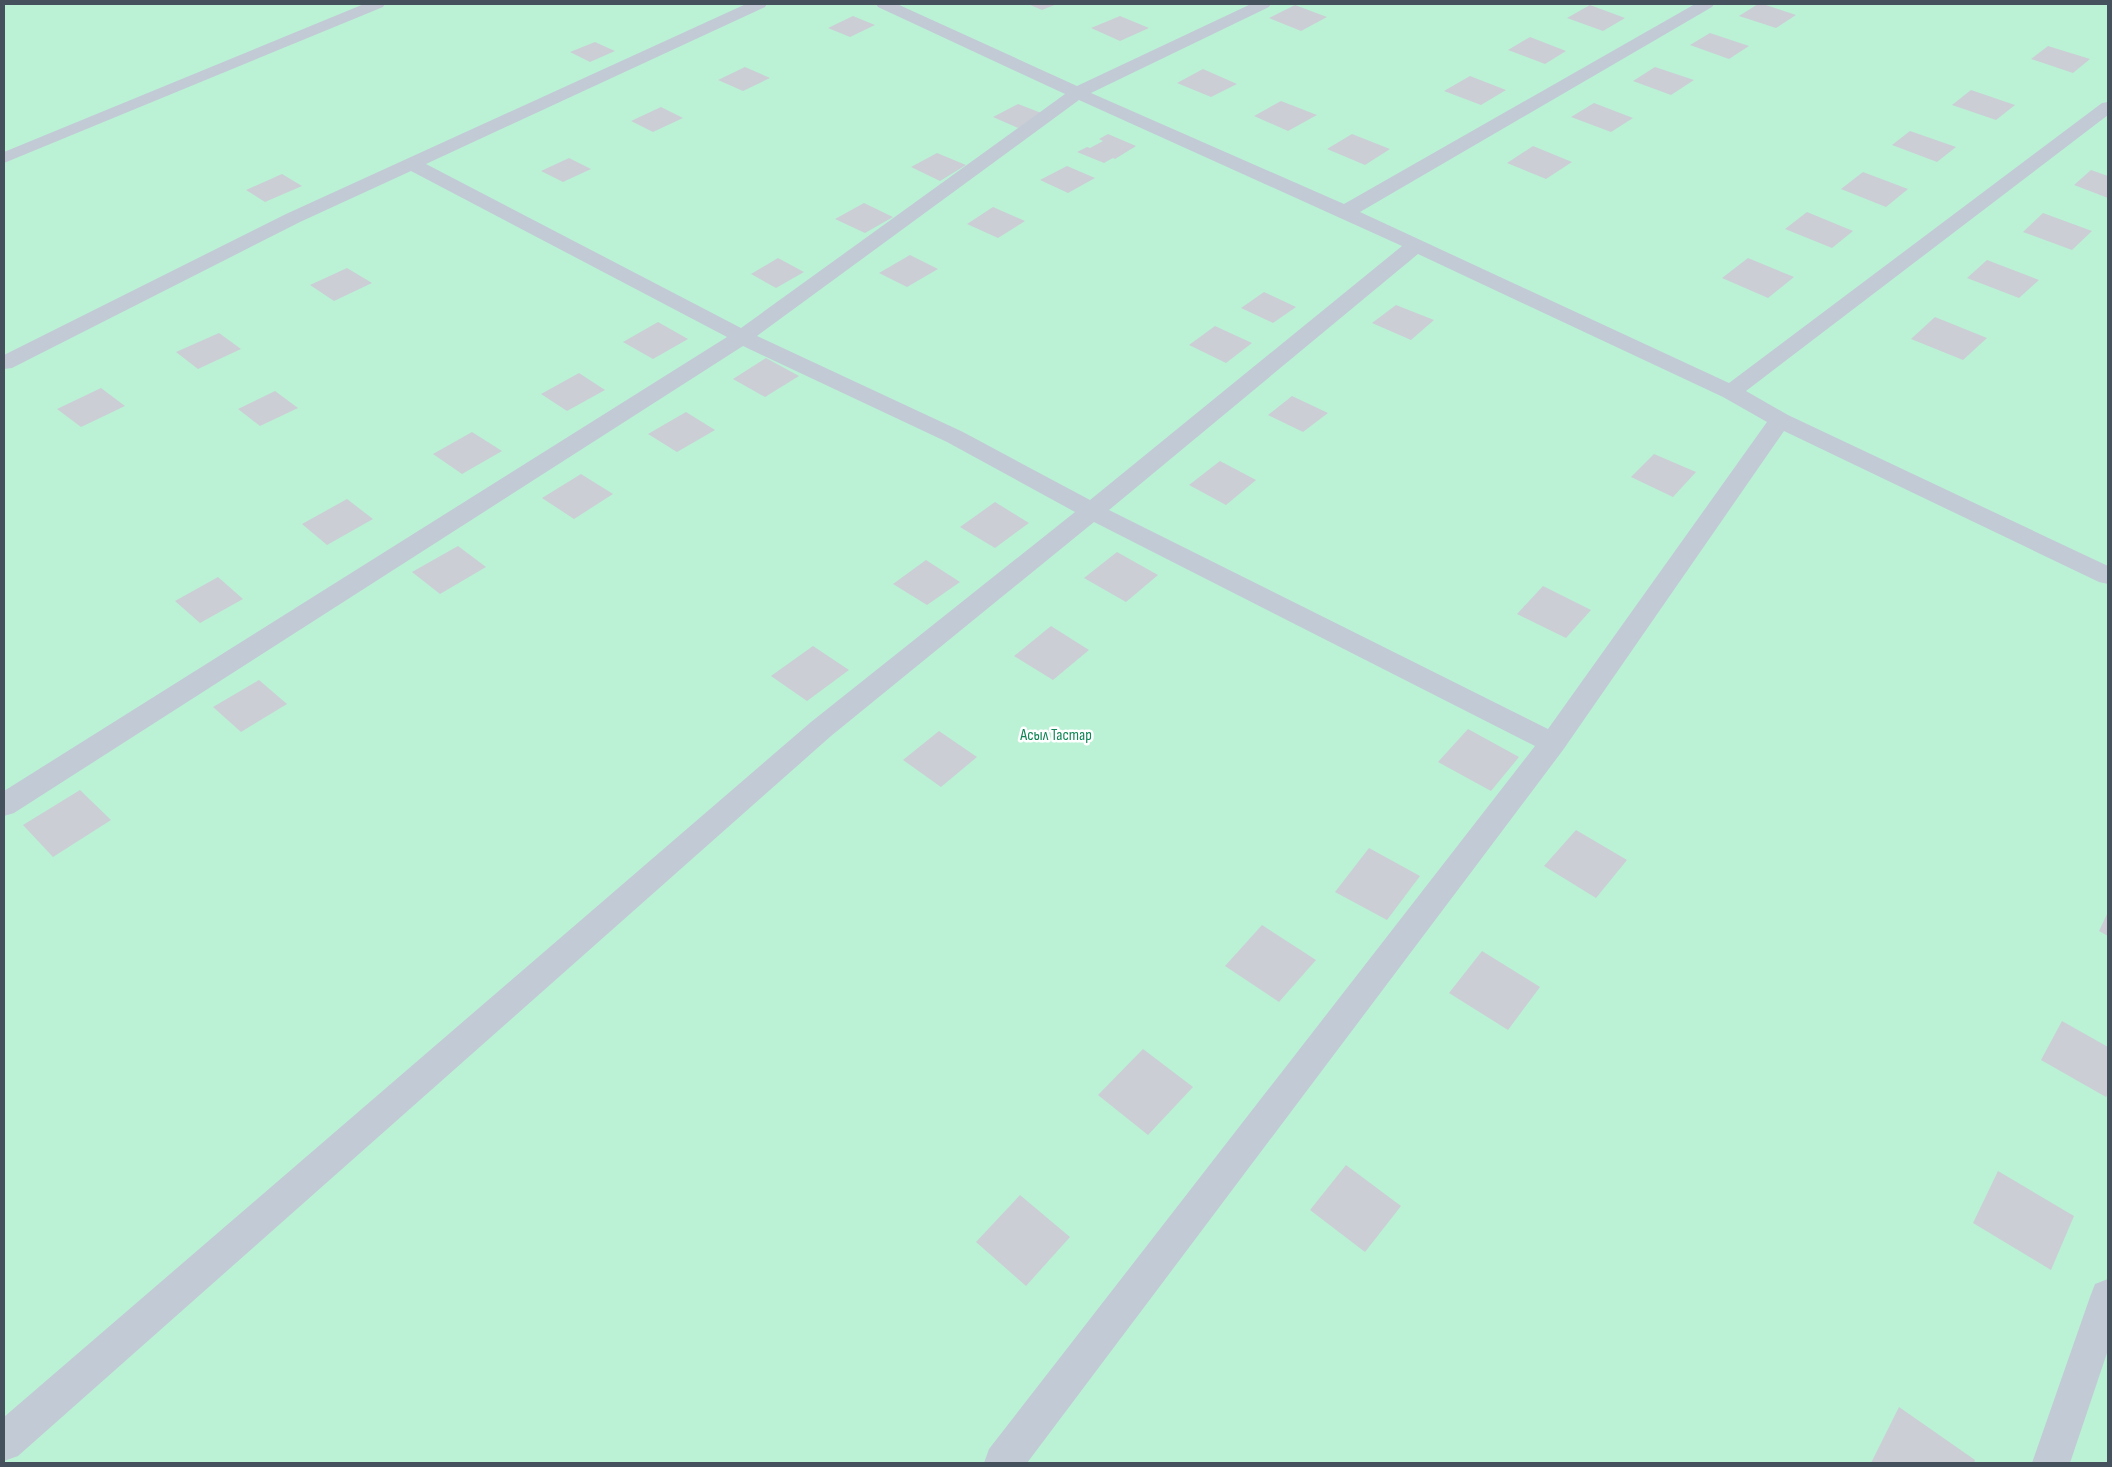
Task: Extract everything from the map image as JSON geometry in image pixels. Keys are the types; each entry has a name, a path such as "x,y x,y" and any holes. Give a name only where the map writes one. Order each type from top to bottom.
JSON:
{"street":[{"path":"4,158 377,4"},
{"path":"4,363 293,218 759,4"},
{"path":"884,4 1077,93 1345,212 1731,392 1780,420 2108,576"},
{"path":"4,805 742,336 1077,93 1263,4"},
{"path":"1345,212 1706,4"},
{"path":"1731,392 2108,107"},
{"path":"412,164 742,336 955,437 1092,511 1553,744"},
{"path":"4,1442 821,729 1092,511 1415,246"},
{"path":"1003,1463 1553,744 1780,420"},
{"path":"2051,1463 2108,1297"}],"green space":[{"name":"Асыл Тастар","path":"4,4 2108,4 2108,1463 4,1463"}],"building":[{"path":"1028,4 1057,4 1042,10"},
{"path":"1758,4 1796,15 1776,28 1739,16"},
{"path":"1295,5 1327,17 1301,31 1269,18"},
{"path":"1590,5 1625,18 1603,31 1567,18"},
{"path":"853,16 875,25 850,37 828,28"},
{"path":"1120,16 1149,28 1120,41 1091,28"},
{"path":"1710,33 1749,46 1729,59 1690,45"},
{"path":"1530,37 1566,51 1545,64 1508,50"},
{"path":"595,42 615,51 590,62 570,52"},
{"path":"2048,46 2090,59 2073,73 2031,59"},
{"path":"745,67 770,78 743,91 718,80"},
{"path":"1655,67 1694,80 1671,95 1633,81"},
{"path":"1203,69 1237,84 1211,97 1177,83"},
{"path":"1470,76 1506,90 1481,105 1444,91"},
{"path":"1971,90 2015,105 1996,120 1952,105"},
{"path":"1281,101 1317,115 1288,131 1254,116"},
{"path":"1594,103 1633,118 1611,132 1571,117"},
{"path":"1018,104 1044,114 1018,128 993,117"},
{"path":"661,107 683,118 653,132 631,121"},
{"path":"1910,131 1956,147 1937,162 1892,145"},
{"path":"1108,134 1136,146 1115,159 1113,158 1104,163 1077,152 1103,141 1099,139"},
{"path":"1352,134 1390,149 1365,165 1327,149"},
{"path":"1533,146 1572,162 1546,179 1507,163"},
{"path":"937,153 966,165 940,181 911,167"},
{"path":"569,158 591,169 563,182 541,171"},
{"path":"1067,166 1095,178 1068,193 1040,180"},
{"path":"2091,170 2108,176 2108,198 2074,185"},
{"path":"1863,172 1908,189 1886,207 1841,189"},
{"path":"282,174 302,186 265,202 246,190"},
{"path":"864,203 893,217 865,233 835,219"},
{"path":"993,207 1025,221 998,238 967,224"},
{"path":"1807,212 1853,231 1832,248 1785,229"},
{"path":"2043,213 2092,231 2072,250 2023,232"},
{"path":"910,255 938,269 907,287 879,273"},
{"path":"778,258 804,272 776,288 751,274"},
{"path":"1748,258 1794,277 1768,298 1722,278"},
{"path":"1987,260 2039,280 2019,298 1967,278"},
{"path":"347,268 372,283 334,301 310,285"},
{"path":"1264,292 1296,307 1273,323 1241,308"},
{"path":"1396,305 1434,320 1411,340 1372,323"},
{"path":"1935,317 1987,338 1963,360 1911,339"},
{"path":"658,322 688,339 653,359 623,342"},
{"path":"1215,326 1252,343 1226,363 1189,345"},
{"path":"219,333 241,349 198,369 176,352"},
{"path":"766,358 799,376 765,397 733,379"},
{"path":"579,373 605,390 567,411 541,394"},
{"path":"101,388 125,406 81,427 57,409"},
{"path":"275,391 298,408 260,426 238,409"},
{"path":"1292,396 1328,413 1303,432 1268,415"},
{"path":"686,412 715,430 677,452 648,434"},
{"path":"472,432 502,451 462,474 433,454"},
{"path":"1654,454 1696,472 1673,497 1631,477"},
{"path":"1220,461 1256,480 1226,505 1189,485"},
{"path":"581,474 613,494 574,519 542,498"},
{"path":"347,499 373,519 327,545 302,524"},
{"path":"995,502 1029,523 995,548 960,527"},
{"path":"458,546 486,567 440,594 412,572"},
{"path":"1117,552 1158,575 1126,602 1084,578"},
{"path":"926,560 960,582 927,605 893,584"},
{"path":"218,577 243,599 200,623 175,601"},
{"path":"1543,586 1591,610 1566,638 1517,614"},
{"path":"1051,626 1089,650 1053,680 1014,656"},
{"path":"813,646 849,670 807,701 771,676"},
{"path":"259,680 287,704 241,732 213,707"},
{"path":"1468,729 1519,757 1491,791 1438,762"},
{"path":"939,731 977,757 941,787 903,760"},
{"path":"80,790 111,820 53,857 23,825"},
{"path":"1576,830 1627,860 1596,898 1544,866"},
{"path":"1369,848 1420,876 1387,920 1335,892"},
{"path":"2108,912 2108,936 2099,931"},
{"path":"1262,925 1316,960 1279,1002 1225,966"},
{"path":"1482,951 1540,987 1508,1030 1449,993"},
{"path":"2062,1021 2108,1047 2108,1093 2106,1097 2041,1060"},
{"path":"1143,1049 1193,1087 1148,1135 1098,1095"},
{"path":"1346,1165 1401,1206 1365,1252 1310,1210"},
{"path":"1998,1171 2074,1216 2051,1270 1973,1223"},
{"path":"1020,1195 1070,1237 1026,1286 976,1242"},
{"path":"1899,1407 1975,1460 1974,1463 1871,1463"}]}
